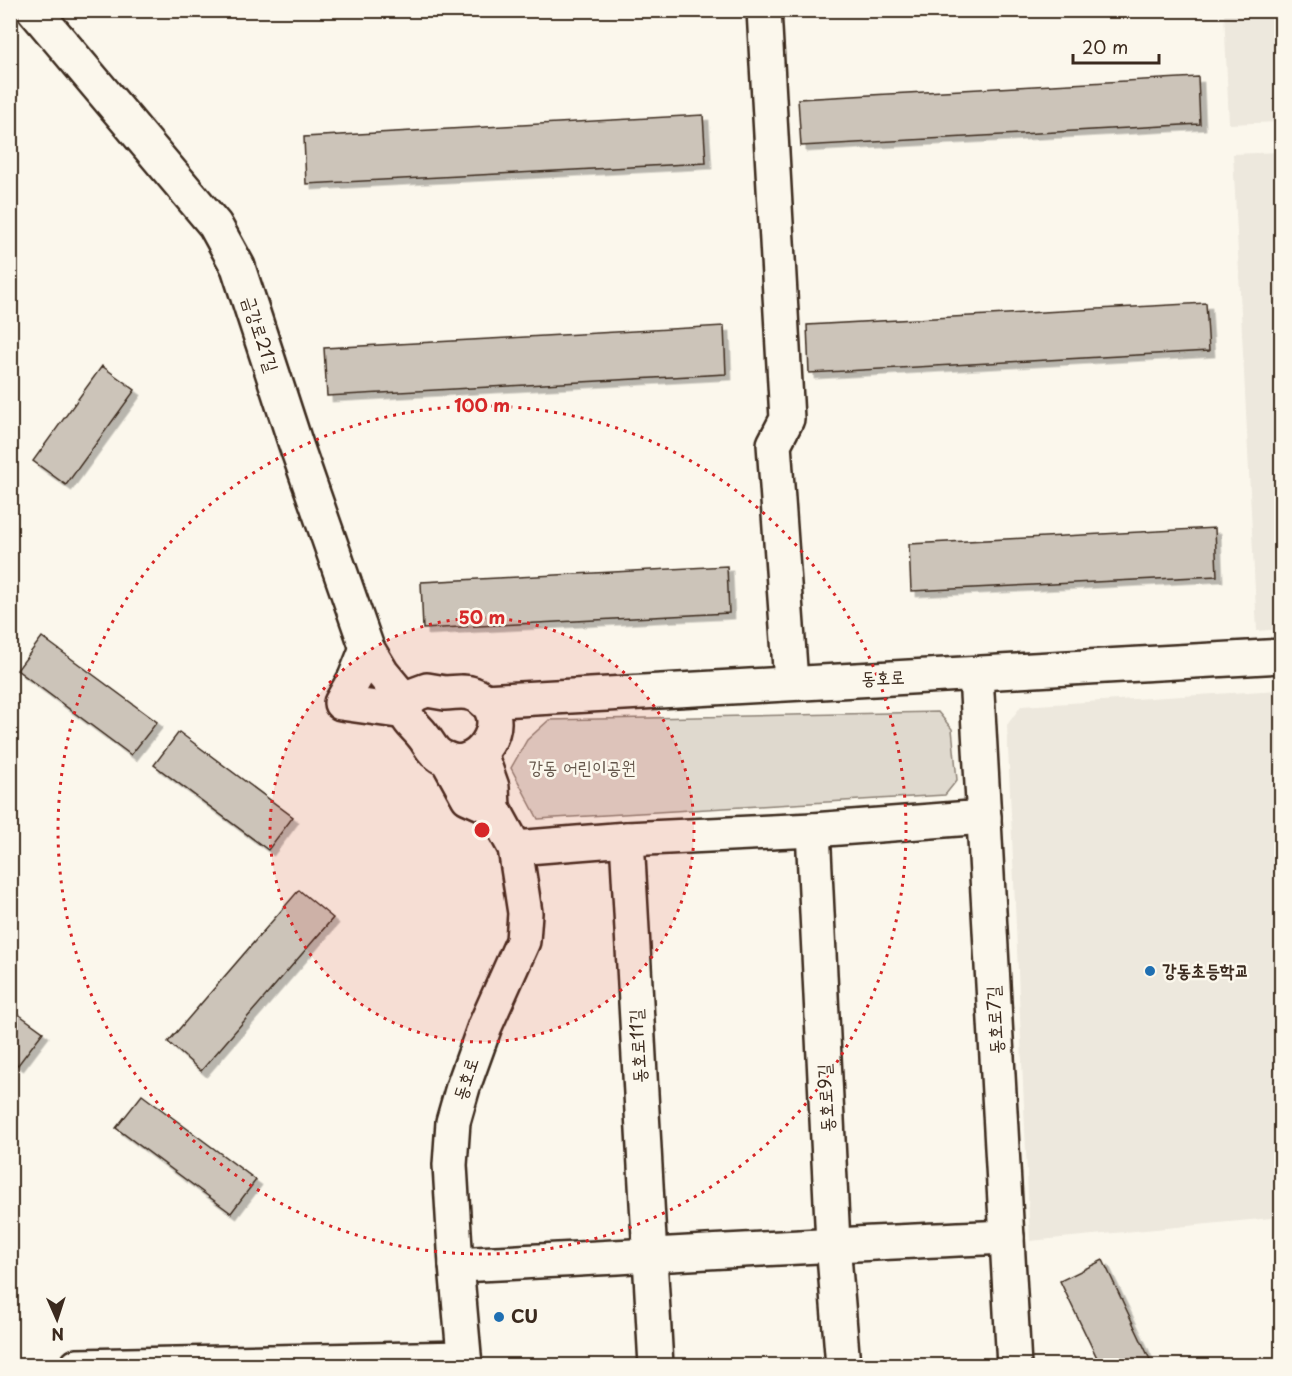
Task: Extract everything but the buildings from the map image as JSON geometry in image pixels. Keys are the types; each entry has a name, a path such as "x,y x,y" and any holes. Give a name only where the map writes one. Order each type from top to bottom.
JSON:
{"street":[{"name":"금강로21길","path":"34,10 215,225 238,267 296,445 367,648 406,707"},
{"path":"764,10 787,419 774,444 791,682"},
{"path":"367,648 355,678 341,703 406,707"},
{"name":"동호로","path":"484,701 1281,656"},
{"name":"동호로7길","path":"976,675 1014,1365"},
{"path":"427,690 445,693 463,691 475,694 491,711 494,723 493,734 488,745 470,759 459,761 447,759 437,753 429,745 424,735 412,725 406,707 416,694 427,690"},
{"path":"447,759 468,797 493,808 492,787 480,753"},
{"name":"동호로","path":"465,1362 450,1165 453,1122 485,1026 523,941 525,913 515,848 493,808"},
{"path":"515,848 984,817"},
{"name":"동호로9길","path":"813,830 833,1244 843,1365"},
{"name":"동호로11길","path":"627,839 656,1365"},
{"path":"456,1265 650,1256 833,1244 1007,1237"},
{"path":"77,1365 465,1362"}],"shaded area":[{"path":"1224,11 1281,11 1281,122 1229,124"},
{"path":"1281,152 1281,629 1257,631 1233,154"},
{"name":"강동초등학교","path":"1281,690 1281,1217 1030,1241 1007,725 1021,706"}],"green space":[{"name":"강동 어린이공원","path":"938,712 952,729 957,780 945,795 538,819 511,768 527,740 549,720"}],"place":[{"name":"강동초등학교","path":"1150,971"},
{"name":"CU","path":"499,1317"}]}
